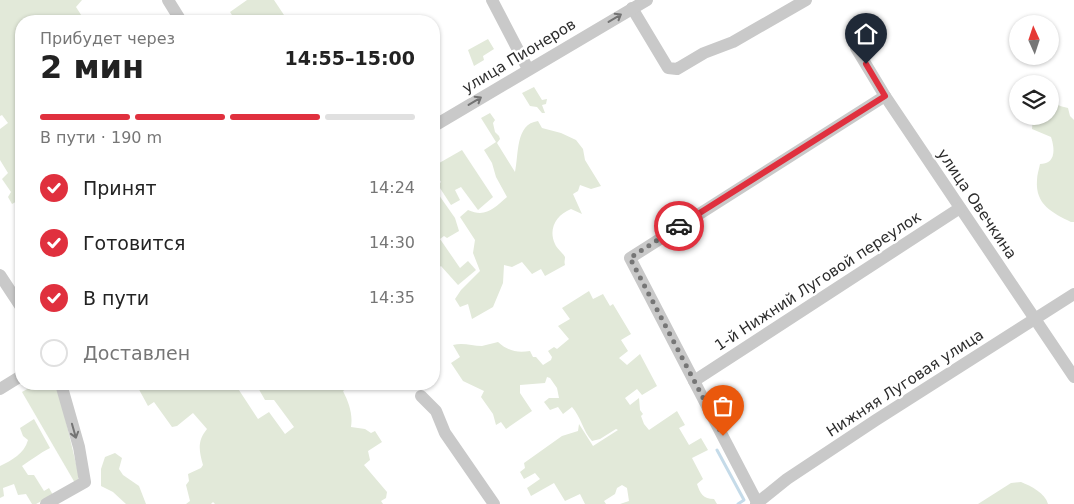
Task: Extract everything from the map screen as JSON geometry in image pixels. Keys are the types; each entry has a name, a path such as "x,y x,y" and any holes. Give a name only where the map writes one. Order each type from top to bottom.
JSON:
{"street":[{"path":"168,0 177,15"},
{"path":"492,0 528,69"},
{"name":"улица Пионеров","path":"440,122 647,0"},
{"path":"632,8 668,68 677,69 704,53 733,42 806,0"},
{"name":"улица Овечкина","path":"856,48 885,96 1074,377"},
{"path":"757,504 630,258 885,96"},
{"name":"1-й Нижний Луговой переулок","path":"694,382 960,208"},
{"path":"0,275 15,298"},
{"name":"Нижняя Луговая улица","path":"757,504 787,480 876,420 1074,294"},
{"path":"0,389 15,380"},
{"path":"46,504 85,482 79,447 63,390"},
{"path":"421,396 436,411 445,433 494,504"}],"green space":[{"path":"0,0 82,0 76,7 81,15 15,15 15,202 12,204 8,197 11,192 2,179 8,173 0,160 0,129 8,123 2,115 0,116"},
{"path":"247,0 274,0 284,15 232,15 230,12"},
{"path":"488,39 494,49 483,56 484,60 474,66 468,50"},
{"path":"534,87 542,100 547,99 546,104 542,105 545,113 542,113 537,107 530,106 522,93"},
{"path":"1059,105 1068,108 1070,116 1074,120 1074,222 1046,207 1039,196 1037,178 1040,164 1052,159 1053,146 1051,137 1032,129 1032,125 1059,125"},
{"path":"490,113 495,120 493,123 495,132 500,139 497,143 515,172 519,141 522,134 531,123 538,121 542,128 561,133 576,140 583,149 585,160 601,186 591,189 580,185 578,191 573,194 582,214 571,209 561,215 555,223 552,233 553,238 556,246 565,257 565,265 545,276 541,269 532,274 522,262 512,267 504,265 503,283 493,307 472,319 468,304 460,307 455,299 461,290 480,271 473,253 475,240 460,217 468,210 480,213 489,211 507,197 484,150 496,142 481,118"},
{"path":"462,150 493,197 478,210 461,187 455,190 460,200 451,205 440,188 440,163"},
{"path":"440,197 455,218 459,231 447,238 444,236 440,239"},
{"path":"440,239 460,268 468,261 476,270 458,285 441,266"},
{"path":"589,291 593,299 603,294 610,306 613,304 631,334 621,340 628,351 619,358 627,365 640,354 657,386 642,395 637,389 625,398 630,405 639,398 640,410 643,414 641,416 649,430 677,411 685,425 679,428 689,445 701,438 708,450 692,458 703,479 697,484 702,495 714,499 717,504 620,504 629,501 627,488 622,485 617,488 615,494 604,501 606,504 585,504 580,494 565,501 554,483 531,496 527,488 540,479 535,473 524,479 520,472 525,468 524,463 562,436 578,431 579,424 593,446 618,430 616,429 600,439 592,441 572,407 563,414 558,407 550,410 544,402 549,398 559,398 557,388 550,378 547,377 545,383 520,385 520,393 532,411 506,429 501,422 496,425 493,414 481,397 484,391 463,381 451,363 460,357 453,345 482,346 498,342 513,351 530,351 533,357 536,357 543,365 551,360 552,357 548,351 554,347 557,349 569,339 558,326 570,319 562,308"},
{"path":"26,390 58,390 78,472 78,481 75,483 22,392"},
{"path":"139,390 239,390 258,419 269,412 285,434 294,427 274,400 265,400 259,390 344,390 343,391 350,409 351,427 365,429 371,433 375,431 382,442 368,451 370,460 364,465 387,492 386,498 381,501 383,504 215,504 213,502 211,504 186,504 190,501 186,485 189,481 188,474 201,468 203,465 200,442 207,429 193,413 177,426 172,427 154,402 148,406"},
{"path":"34,419 50,448 22,466 28,475 34,475 44,491 49,488 53,495 36,504 32,504 26,494 18,495 14,484 3,488 4,496 0,498 0,466 13,459 24,449 28,440 23,436 20,428"},
{"path":"115,453 122,458 119,469 123,475 139,486 146,504 126,504 113,492 101,486 101,469 105,457"},
{"path":"1021,482 1041,493 1048,504 978,504 1011,483"}],"waterway":[{"path":"717,450 744,500 738,504"}],"way so far":[{"path":"679,226 630,258 723,436"}],"route":[{"path":"679,226 885,96 866,64"}]}
